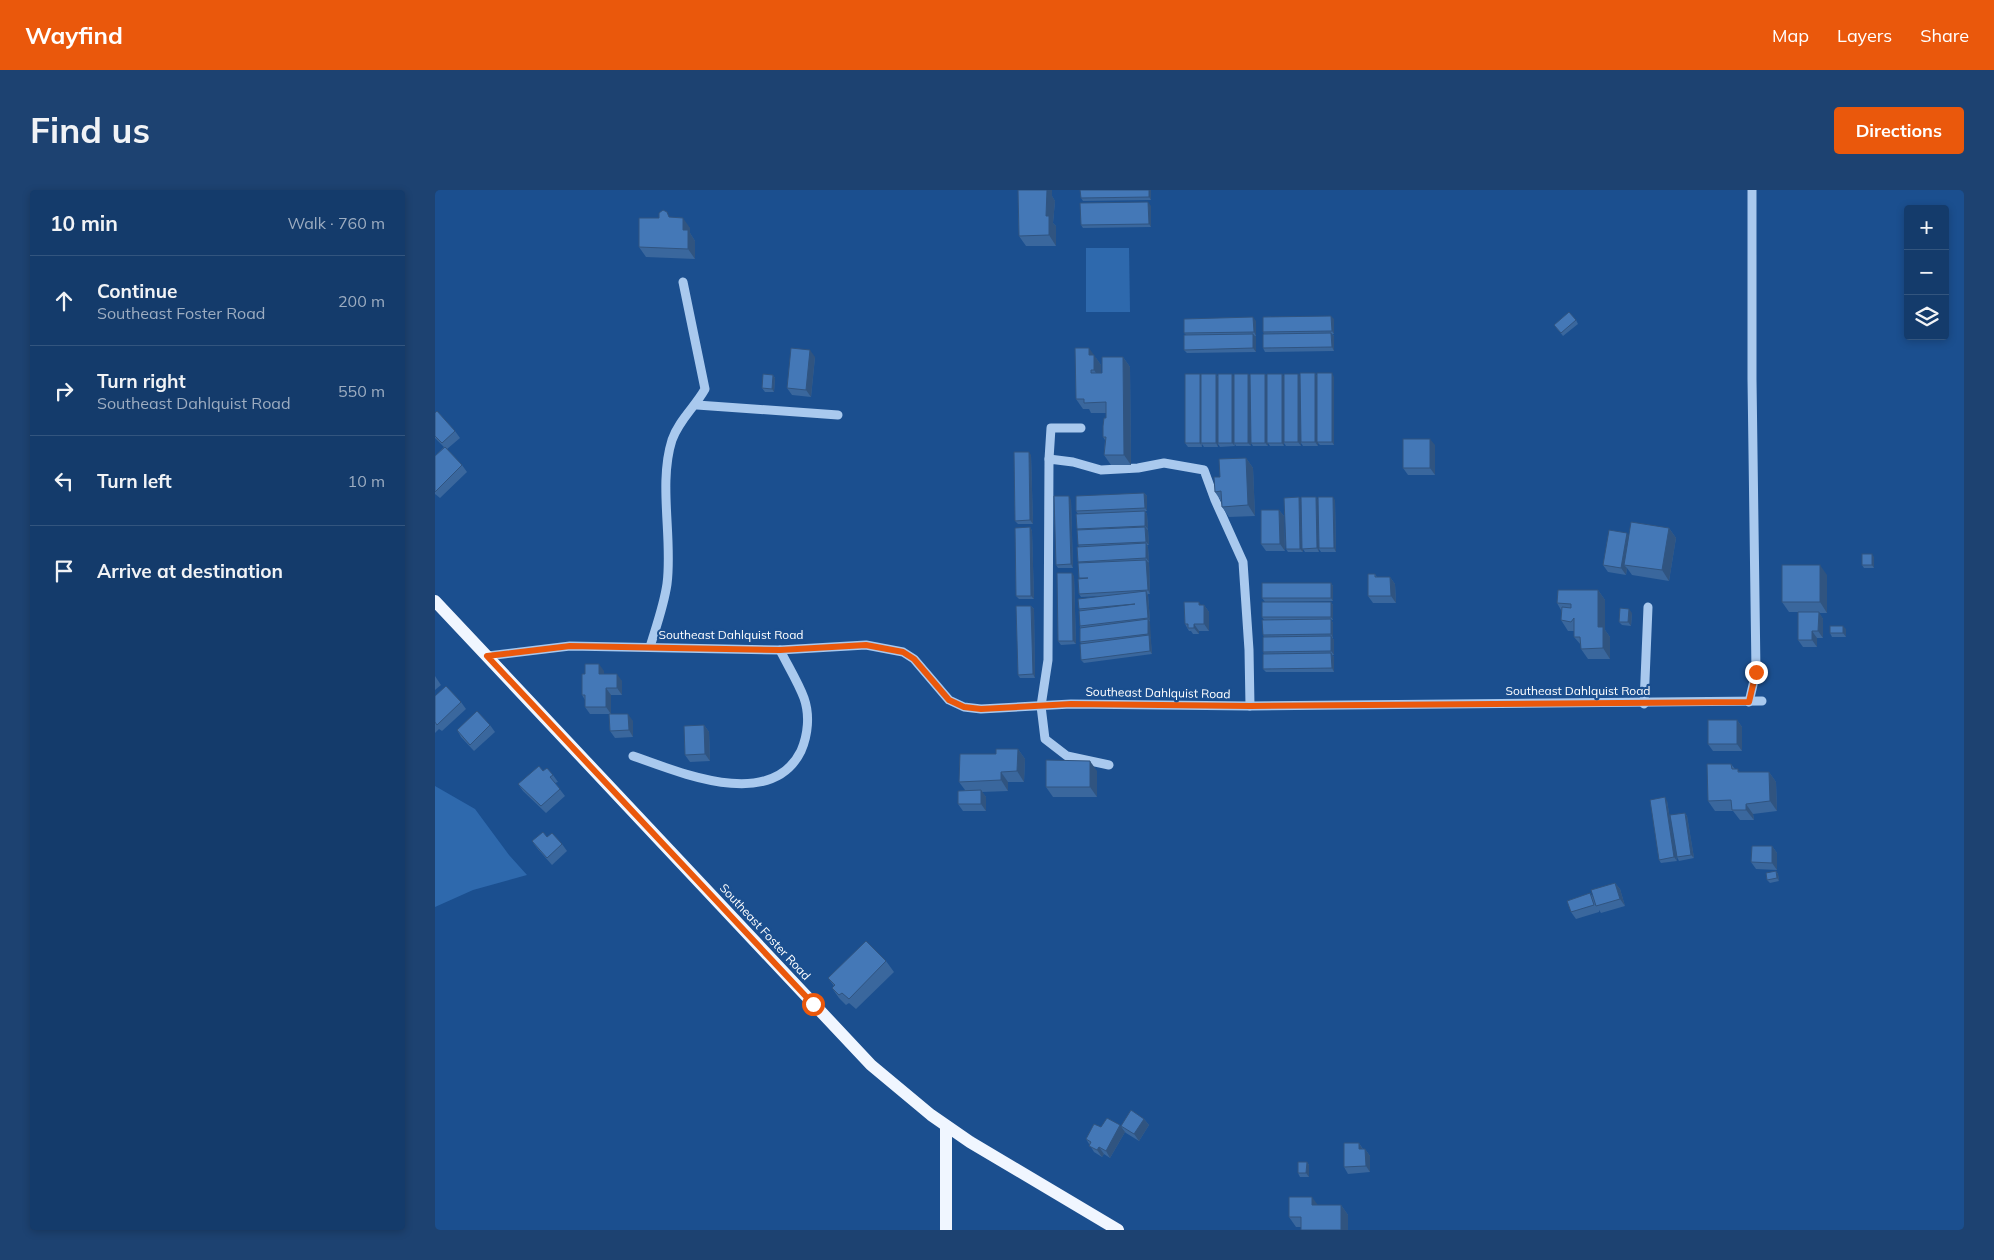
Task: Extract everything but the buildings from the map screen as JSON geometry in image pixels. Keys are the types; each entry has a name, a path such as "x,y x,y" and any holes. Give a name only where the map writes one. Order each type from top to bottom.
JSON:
{"main road":[{"name":"Southeast Foster Road","path":"435,601 852,1045 902,1091 946,1126 1118,1230"},
{"path":"946,1126 946,1230"}],"street":[{"path":"1749,702 1756,672 1752,379 1752,190"},
{"path":"650,647 667,584 667,467 672,440 683,418 697,405 705,389 683,282"},
{"path":"697,405 838,414"},
{"path":"1081,428 1051,428 1049,459 1048,660 1041,706 1045,739 1067,756 1109,765"},
{"path":"1049,459 1073,462 1101,470 1138,468 1164,463 1204,470 1215,500 1243,562 1249,650 1250,706"},
{"path":"1644,704 1648,607"},
{"name":"Southeast Dahlquist Road","path":"487,656 570,646 780,650 866,645 890,648 903,652 914,659 949,700 964,707 981,709 1041,706 1250,706 1362,703 1644,704 1762,701"},
{"path":"633,756 700,778 737,784 774,777 789,767 800,753 807,738 808,719 805,699 780,650"}],"shaded area":[{"path":"1086,248 1129,248 1130,312 1086,312"},
{"path":"435,786 475,809 509,855 527,875 473,890 435,907"}],"route":[{"path":"813,1004 487,656 570,646 780,650 866,645 890,648 903,652 914,659 923,672 949,700 964,707 981,709 1071,704 1250,706 1353,703 1644,704 1749,702 1756,672"}]}
